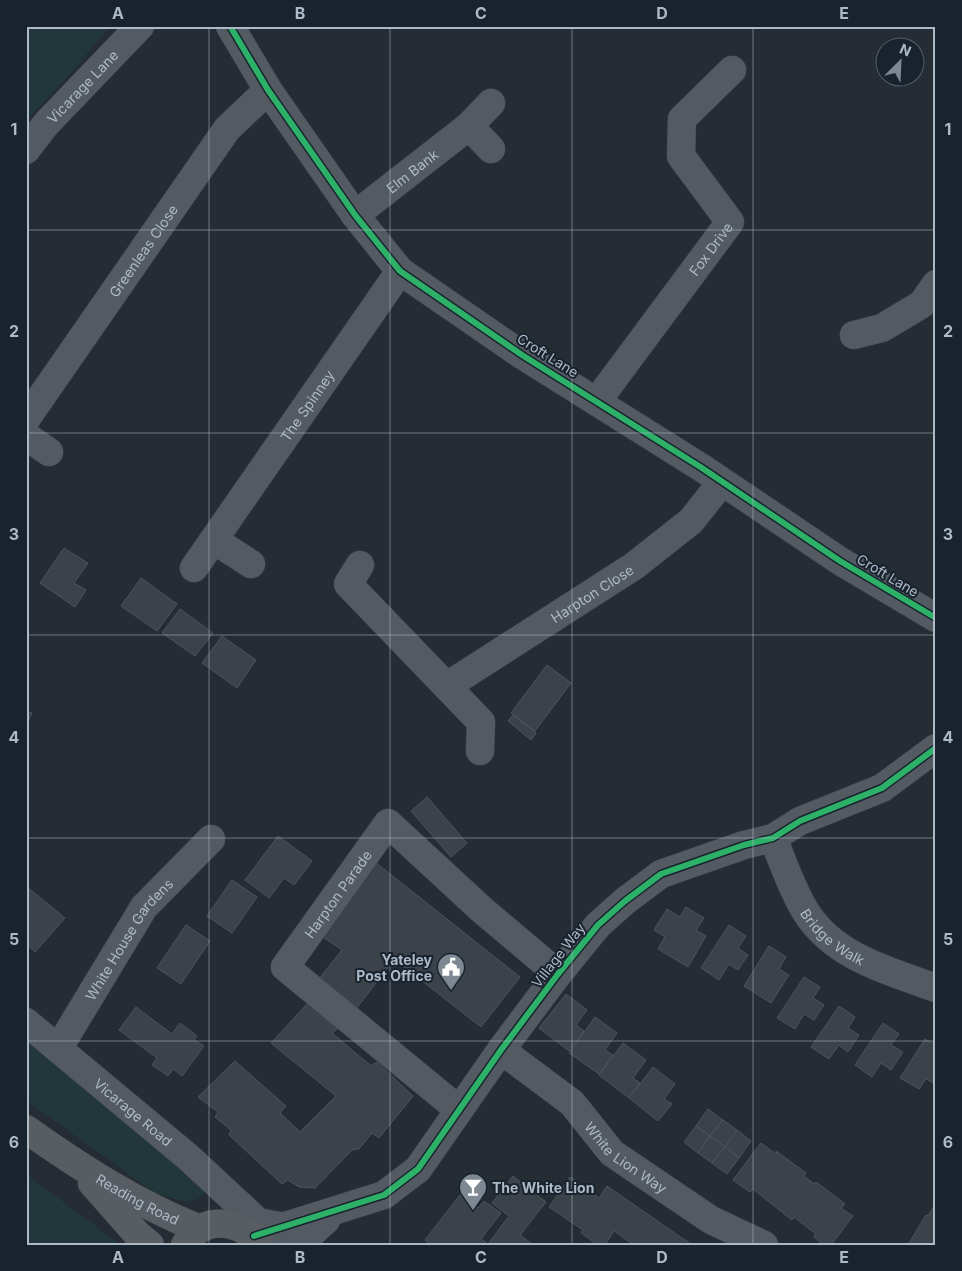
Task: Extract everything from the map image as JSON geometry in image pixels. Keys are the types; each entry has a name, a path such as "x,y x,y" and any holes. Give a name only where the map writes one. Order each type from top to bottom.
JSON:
{"main road":[{"name":"Reading Road","path":"26,1129 78,1166 154,1209 201,1232 232,1224 262,1231"},
{"name":"Reading Road","path":"78,1166 137,1234 150,1245"}],"street":[{"name":"Vicarage Lane","path":"26,150 46,124 140,26"},
{"name":"Croft Lane","path":"230,26 268,90 355,215 400,271 522,355 597,401 840,561 936,618"},
{"name":"Fox Drive","path":"597,401 730,222 681,156 682,119 732,70"},
{"name":"Greenleas Close","path":"26,419 227,129 268,90"},
{"name":"Elm Bank","path":"355,215 468,126 491,103"},
{"path":"468,126 491,149"},
{"name":"The Spinney","path":"194,568 400,271"},
{"path":"854,334 882,328 922,304 936,284"},
{"path":"26,436 49,452"},
{"name":"Harpton Close","path":"447,686 634,566 691,521 722,482"},
{"path":"214,540 251,564"},
{"path":"360,565 348,584 481,722 480,751"},
{"name":"Village Way","path":"262,1231 306,1238 337,1210 384,1195 418,1169 458,1109 501,1050 558,974 598,925 625,901 661,874 744,845 773,838 800,821 882,788 936,748"},
{"name":"Harpton Parade","path":"458,1109 342,1016 285,967 388,823 481,909 558,974"},
{"name":"Bridge Walk","path":"773,838 806,912 828,938 864,962 936,988"},
{"name":"White House Gardens","path":"58,1049 144,907 211,839"},
{"name":"Vicarage Road","path":"26,1022 188,1157 262,1231"},
{"name":"White Lion Way","path":"501,1050 572,1103 612,1153 711,1220 764,1245"}],"green space":[{"path":"26,26 110,26 71,73 26,121"},
{"path":"26,1032 207,1189 200,1198 187,1202 156,1194 26,1100"},
{"path":"26,1174 117,1242 118,1245 26,1245"}],"building":[{"path":"64,548 88,563 74,583 86,590 75,607 40,583"},
{"path":"141,578 177,604 157,631 121,606"},
{"path":"180,609 213,633 195,656 162,633"},
{"path":"222,636 256,660 237,688 202,663"},
{"path":"547,665 571,683 535,731 511,713"},
{"path":"26,711 32,713 26,725"},
{"path":"513,715 536,733 531,740 508,721"},
{"path":"427,797 467,843 451,857 411,811"},
{"path":"278,836 312,861 294,885 284,878 269,898 245,880"},
{"path":"375,862 520,977 481,1027 394,959 356,1009 318,980 342,950 323,937"},
{"path":"232,880 257,897 232,933 207,916"},
{"path":"26,886 65,918 35,952 26,944"},
{"path":"686,907 704,918 696,930 706,936 688,967 658,949 665,937 654,930 667,909 680,917"},
{"path":"186,925 210,941 181,984 157,968"},
{"path":"729,925 746,936 738,948 748,955 738,970 729,964 719,980 701,968"},
{"path":"769,946 786,957 779,969 789,975 771,1003 744,986"},
{"path":"804,977 820,987 813,998 824,1005 814,1020 804,1014 795,1029 777,1018"},
{"path":"566,994 587,1010 576,1025 584,1031 569,1051 539,1028"},
{"path":"308,1003 337,1029 332,1033 371,1066 377,1062 413,1096 379,1138 372,1133 359,1149 352,1150 315,1188 299,1187 288,1180 282,1184 229,1135 231,1130 215,1117 218,1112 198,1097 235,1061 286,1106 280,1113 300,1132 336,1096 271,1043"},
{"path":"839,1006 855,1017 848,1028 859,1035 848,1052 839,1045 829,1059 811,1047"},
{"path":"136,1007 172,1034 180,1023 197,1036 194,1040 204,1046 182,1076 173,1069 168,1076 152,1065 157,1058 119,1030"},
{"path":"595,1017 617,1033 605,1050 613,1055 599,1074 569,1053"},
{"path":"883,1023 899,1034 891,1045 903,1052 891,1070 881,1063 872,1077 855,1065"},
{"path":"925,1039 936,1045 936,1084 926,1079 919,1089 900,1078"},
{"path":"623,1043 646,1060 633,1078 640,1083 629,1098 599,1075"},
{"path":"653,1067 675,1084 664,1099 672,1104 658,1121 629,1098"},
{"path":"708,1109 723,1120 710,1136 696,1126"},
{"path":"723,1120 737,1130 725,1147 710,1136"},
{"path":"696,1126 710,1136 698,1153 684,1142"},
{"path":"737,1130 751,1141 739,1158 725,1147"},
{"path":"710,1136 725,1147 712,1163 698,1153"},
{"path":"761,1143 776,1154 776,1151 806,1173 804,1176 814,1184 816,1182 845,1204 841,1208 853,1216 831,1245 823,1245 814,1237 816,1234 794,1217 792,1220 753,1189 750,1192 733,1180"},
{"path":"725,1147 739,1158 727,1174 712,1163"},
{"name":"The White Lion","path":"513,1176 546,1202 520,1235 533,1245 431,1245 425,1240 460,1195 478,1208 484,1201 501,1213 481,1239 488,1244 509,1216 492,1203"},
{"path":"570,1177 599,1198 607,1186 692,1245 634,1245 614,1231 605,1245 598,1245 581,1233 583,1230 549,1207"},
{"path":"936,1203 936,1245 908,1245 926,1215 928,1216"}],"cycle path":[{"path":"230,26 268,90 355,215 400,271 522,355 702,468 840,561 936,618"},
{"path":"254,1236 384,1195 418,1169 501,1050 558,974 598,925 625,901 661,874 744,845 773,838 800,821 882,788 936,748"}],"place":[{"name":"Yateley Post Office","path":"451,991"},
{"name":"The White Lion","path":"473,1211"}]}
